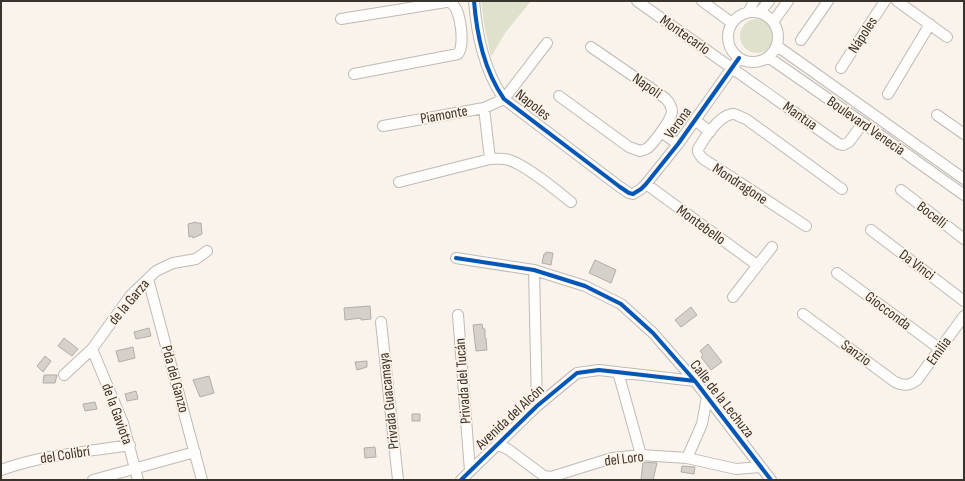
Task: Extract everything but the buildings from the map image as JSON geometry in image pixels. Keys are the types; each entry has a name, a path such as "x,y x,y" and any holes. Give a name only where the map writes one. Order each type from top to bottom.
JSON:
{"street":[{"name":"Napoles","path":"474,1 476,27 486,63 496,86 504,99 629,193"},
{"name":"Montecarlo","path":"637,1 733,68"},
{"path":"702,1 732,22"},
{"path":"749,12 754,1"},
{"path":"760,12 769,1"},
{"path":"773,22 788,1"},
{"path":"801,40 828,1"},
{"name":"Nápoles","path":"842,68 885,1"},
{"path":"896,1 947,37"},
{"path":"341,19 446,2 452,3 455,6 461,29 462,47 458,54 354,74"},
{"path":"749,12 760,12 768,16 778,32 777,46 775,50 768,58 759,62 749,62 739,58 729,45 728,37 732,22 740,15 749,12"},
{"path":"888,94 930,24"},
{"path":"461,29 476,27"},
{"path":"504,99 547,43"},
{"name":"Boulevard Venecia","path":"777,46 964,178"},
{"name":"Napoli","path":"559,96 635,150 640,151 649,147 661,132 672,113 672,108 669,102 591,47"},
{"name":"Verona","path":"629,193 633,194 637,192 646,184 678,144 739,58"},
{"name":"Boulevard Venecia","path":"768,58 964,195"},
{"name":"Mantua","path":"733,68 839,144 843,145 849,142 863,123"},
{"name":"Piamonte","path":"383,126 484,108 504,99"},
{"path":"484,108 490,159"},
{"path":"695,120 710,132 725,116 735,114 842,189"},
{"path":"937,115 964,134"},
{"path":"661,132 678,144"},
{"name":"Mondragone","path":"710,132 698,148 698,152 702,158 806,226"},
{"path":"399,182 490,159 500,158 510,160 520,165 571,202"},
{"name":"Montebello","path":"646,184 757,265"},
{"name":"Bocelli","path":"901,190 964,239"},
{"name":"Da Vinci","path":"871,230 964,301"},
{"path":"733,297 772,247"},
{"name":"de la Garza","path":"64,375 92,349 131,295 156,271 164,266 196,258 207,251"},
{"name":"Calle de la Lechuza","path":"456,258 534,270 586,286 621,304 653,333 695,381 771,480"},
{"path":"534,270 537,406"},
{"name":"Giocconda","path":"837,273 940,349"},
{"name":"Pda del Ganzo","path":"148,279 202,480"},
{"name":"Sanzio","path":"803,314 895,382 902,385 911,384"},
{"name":"Privada del Tucán","path":"458,315 470,471"},
{"name":"Emilia","path":"911,384 921,376 964,316"},
{"name":"Privada Guacamaya","path":"381,322 398,480"},
{"name":"de la Gaviota","path":"92,349 123,423 138,480"},
{"name":"Avenida del Alcón","path":"461,480 537,406 577,373 599,370 695,381"},
{"path":"618,372 641,455"},
{"path":"687,458 702,424 707,397"},
{"name":"del Loro","path":"498,444 509,450 544,476 551,477 612,458 641,455 687,458 736,469 760,467"},
{"name":"del Colibrí","path":"1,470 22,462 46,457 130,445"},
{"path":"93,480 195,452"}],"green space":[{"path":"481,1 531,1 505,33 491,57 484,24"},
{"path":"760,19 769,24 773,29 773,43 769,48 764,52 754,53 750,52 741,43 740,33 741,29 750,20"}],"cycle path":[{"path":"474,1 477,27 483,52 491,76 504,99 620,187 633,194 646,184 678,144 739,58"},
{"path":"456,258 534,270 585,286 621,304 653,333 695,381 771,480"},
{"path":"461,480 537,406 577,373 599,370 695,381"}]}
